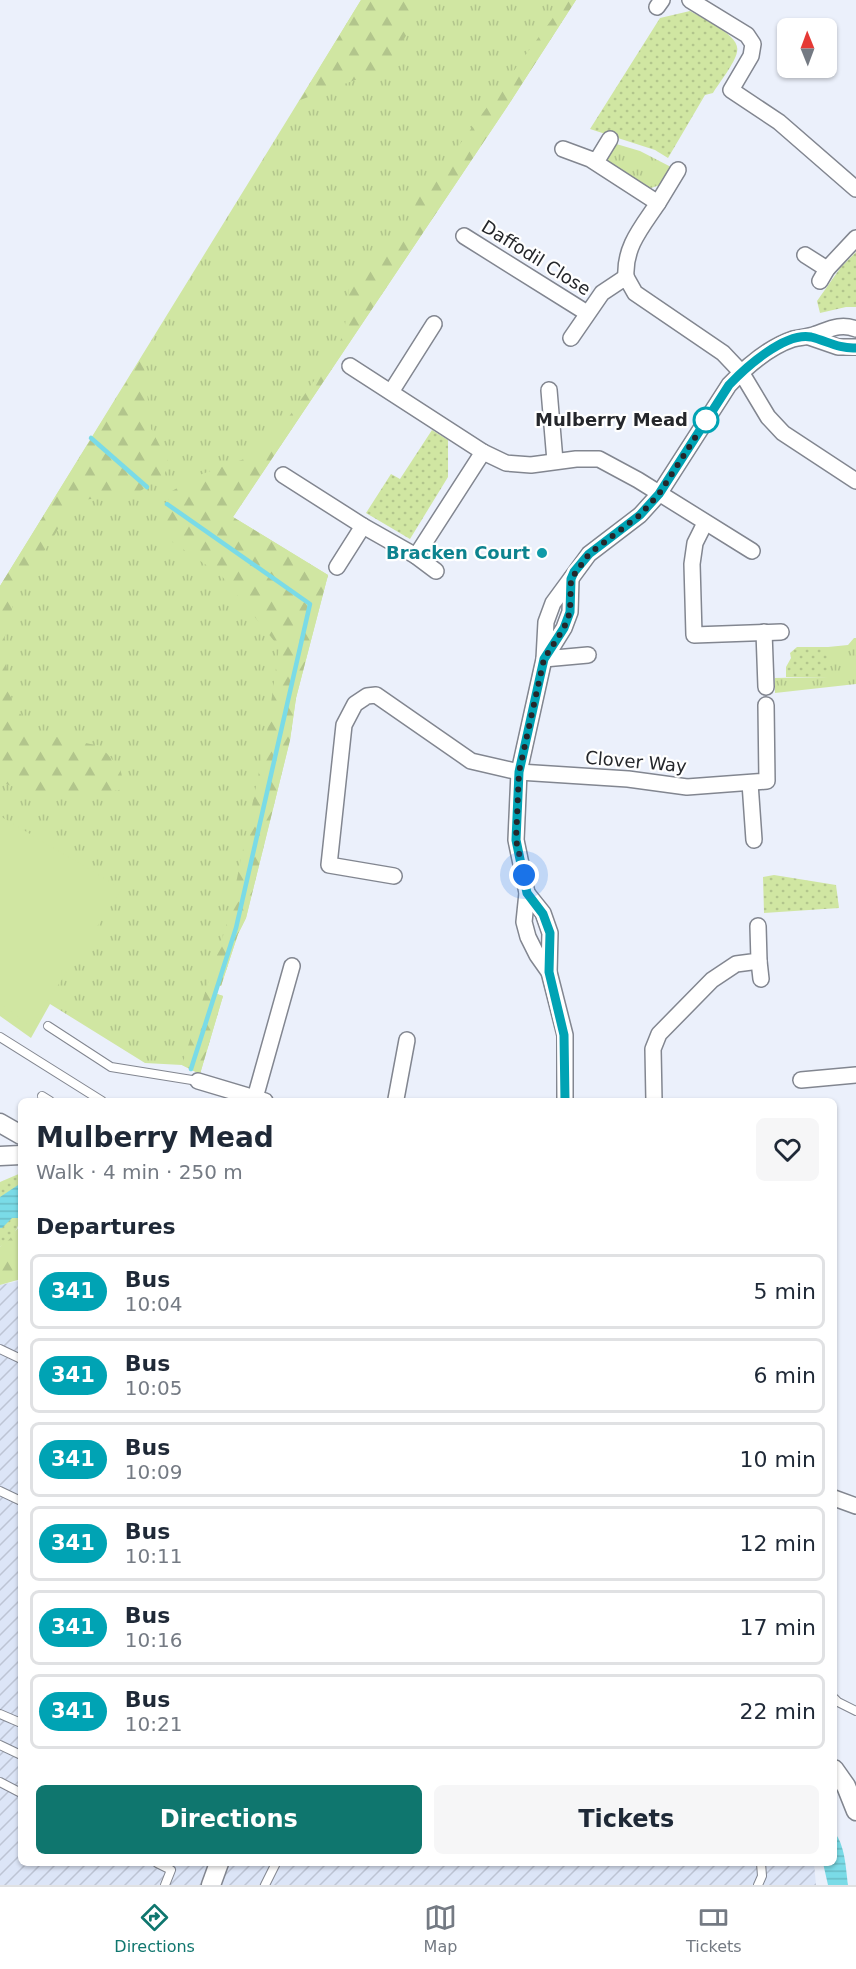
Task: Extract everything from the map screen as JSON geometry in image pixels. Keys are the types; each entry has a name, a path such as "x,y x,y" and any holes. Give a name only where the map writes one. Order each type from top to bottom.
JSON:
{"street":[{"path":"690,0 747,35 753,44 750,56 728,95 779,122 856,189"},
{"path":"596,162 610,139"},
{"path":"563,149 596,162 658,203"},
{"path":"678,170 631,243 625,264 626,277 634,293 723,353 741,372 768,417 783,433 856,481"},
{"name":"Daffodil Close","path":"464,236 587,313"},
{"path":"805,255 823,275 856,238"},
{"name":"Daffodil Close","path":"571,338 602,293 626,277"},
{"path":"391,392 434,324"},
{"path":"549,972 537,956 524,922 527,893 516,840 519,772 544,659 564,628 570,612 571,579 589,554 640,515 659,494 729,385 741,372 774,347 793,339 809,337 838,326 856,329"},
{"path":"809,337 838,347 856,347"},
{"path":"350,366 483,452 506,463 531,465 555,460 599,459 752,551"},
{"path":"549,390 555,460"},
{"path":"416,556 483,452"},
{"path":"283,475 363,526 416,556 436,571"},
{"path":"705,523 695,543 692,564 694,634 781,632"},
{"path":"337,567 363,526"},
{"path":"764,632 766,687"},
{"path":"544,659 588,656"},
{"name":"Clover Way","path":"394,876 329,865 344,725 355,704 367,696 376,695 471,761 519,772 628,779 687,787 750,783"},
{"path":"754,840 750,783 767,781 766,705"},
{"path":"527,893 543,914 550,933 549,972 564,1035 565,1098"},
{"path":"758,926 761,979"},
{"path":"654,1098 653,1049 659,1034 712,980 736,964 759,961"},
{"path":"260,1098 292,966"},
{"path":"398,1098 407,1040"},
{"path":"801,1080 856,1075"},
{"path":"198,1081 253,1098"},
{"path":"0,1123 18,1133"},
{"path":"0,1156 18,1155"},
{"path":"837,1499 856,1506"},
{"path":"837,1773 851,1789 856,1811"},
{"path":"211,1885 218,1866"}],"lane":[{"path":"48,1026 111,1067 198,1081"},
{"path":"0,1037 95,1098"},
{"path":"0,1348 18,1357"},
{"path":"0,1491 18,1500"},
{"path":"837,1701 855,1709"},
{"path":"0,1714 18,1723"},
{"path":"0,1745 18,1754"},
{"path":"0,1782 18,1791"},
{"path":"163,1866 171,1870 165,1885"},
{"path":"265,1885 274,1866"},
{"path":"758,1885 762,1876 761,1866"}],"shaded area":[{"path":"18,1281 18,1866 814,1866 816,1885 0,1885 0,1285"}],"green space":[{"path":"361,0 576,0 233,517 328,575 296,698 290,740 246,918 238,934 221,986 219,985 217,994 223,996 200,1074 182,1065 145,1063 50,1004 31,1038 0,1016 0,586"},
{"path":"361,0 430,0 383,70 300,100"},
{"path":"566,0 576,0 233,517 328,575 296,698 290,740 246,918 238,934 221,986 219,985 217,994 223,996 200,1074 182,1065 229,917 266,738 279,647 221,575 162,535 159,522 172,491 202,474 247,458 279,431 344,334 350,281 363,263 390,248 405,234 418,192 454,152"},
{"path":"690,11 727,34 737,46 737,52 713,93 705,95 668,158 655,150 590,129 660,18"},
{"path":"613,143 640,151 671,167 660,185 648,189 607,162 607,152"},
{"path":"856,252 856,307 820,313 817,301 841,267"},
{"path":"143,355 151,429 169,463 164,475 136,494 73,501 53,538 16,592 3,644 12,702 33,732 100,746 120,768 125,789 77,795 31,792 0,781 0,586"},
{"path":"432,430 448,440 448,477 410,539 366,513 391,474 400,479"},
{"path":"856,638 856,684 775,693 775,678 828,677 828,647 848,645"},
{"path":"797,647 828,647 828,677 786,677 786,667 791,658 790,653"},
{"path":"0,816 122,889 31,1026 0,1004"},
{"path":"774,875 836,885 839,908 764,913 763,877"},
{"path":"18,1174 18,1225 9,1240 0,1247 0,1182"},
{"path":"18,1228 18,1280 0,1285 0,1247"}],"water":[{"path":"18,1185 18,1218 12,1218 2,1228 0,1228 0,1197"},
{"path":"837,1836 843,1850 848,1885 828,1885 824,1866 837,1866"}],"waterway":[{"path":"91,438 147,487"},
{"path":"167,504 310,604 236,928 191,1069"}],"bus line":[{"name":"341","path":"565,1098 564,1035 549,972 550,933 543,914 527,893 516,840 519,772 544,659 564,628 570,612 571,579 589,554 640,515 659,494 729,385 741,372 774,347 793,339 809,337 838,347 856,348"}],"place":[{"name":"Mulberry Mead","path":"706,420"},
{"name":"Bracken Court","path":"542,553"}],"route":[{"path":"524,875 516,840 519,772 544,659 564,628 570,612 571,579 589,554 640,515 659,494 709,416 706,420"}]}
